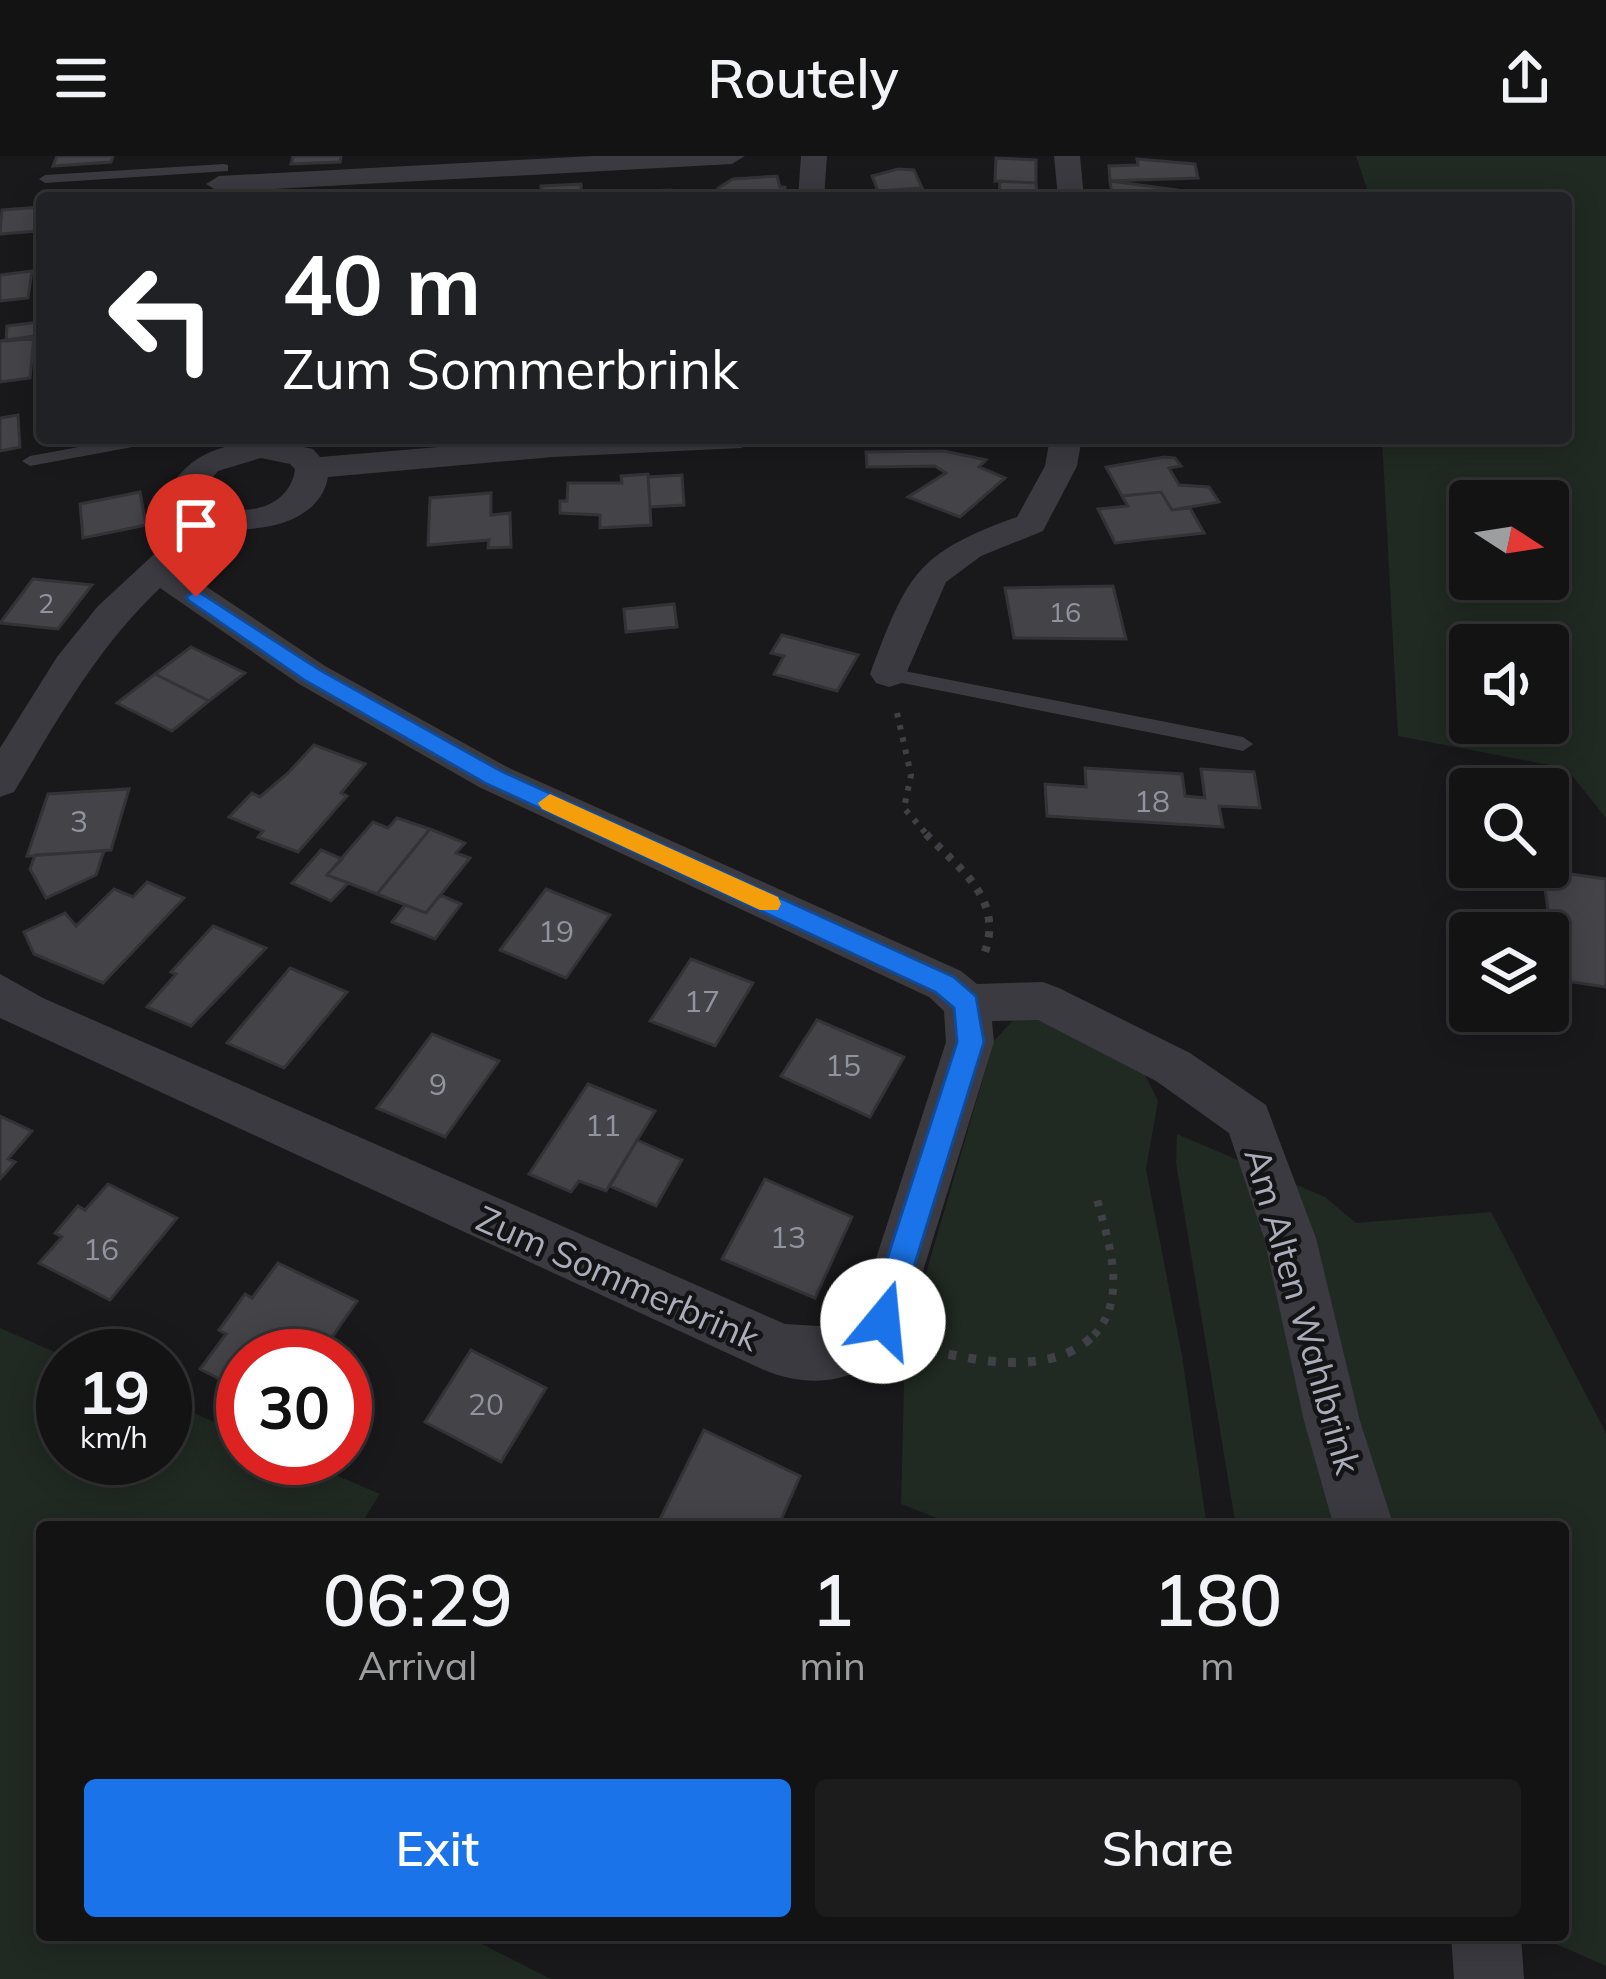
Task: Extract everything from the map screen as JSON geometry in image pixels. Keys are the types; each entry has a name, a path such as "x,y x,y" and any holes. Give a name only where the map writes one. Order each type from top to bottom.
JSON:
{"street":[{"path":"222,177 488,170 540,161 732,156"},
{"path":"812,192 814,156"},
{"path":"1067,156 1070,192"},
{"path":"488,170 488,192"},
{"path":"312,468 616,444"},
{"path":"889,674 924,580 962,548 1031,524 1061,466 1065,444"},
{"path":"227,446 280,449 301,456 312,468 310,489 281,511 254,519 212,520 189,503 186,488 196,473 227,446"},
{"path":"0,782 70,666 111,614 212,520"},
{"path":"158,571 312,675 493,777 945,985 967,1003 970,1042 883,1321 874,1330"},
{"name":"Zum Sommerbrink","path":"0,993 26,1012 783,1352 825,1358 859,1347 874,1330"},
{"name":"Am Alten Wahlbrink","path":"967,1003 1043,1001 1173,1067 1249,1120 1290,1238 1333,1421 1362,1521"},
{"path":"1486,1941 1489,1979"}],"lane":[{"path":"45,179 222,177"},
{"path":"30,461 122,444"},
{"path":"889,674 1244,744"}],"path":[{"path":"889,674 911,776 904,808 919,832 971,882 985,903 992,930 967,1003"},
{"path":"874,1330 976,1361 1035,1364 1078,1347 1100,1329 1112,1301 1112,1258 1097,1199"}],"shaded area":[{"path":"1356,156 1606,156 1606,818 1566,768 1398,736 1382,444 1572,444 1572,192 1368,192"},
{"path":"1029,1015 1142,1069 1158,1101 1146,1169 1182,1356 1206,1521 945,1521 901,1504 905,1345 994,1041 1014,1019"},
{"path":"1177,1134 1325,1197 1356,1223 1491,1212 1606,1433 1606,1966 1550,1941 1569,1941 1569,1521 1235,1521 1176,1163"},
{"path":"0,1328 36,1344 36,1485 192,1485 192,1412 216,1423 216,1485 359,1485 380,1494 363,1521 36,1521 36,1941 476,1941 551,1979 0,1979"}],"building":[{"path":"57,156 113,156 111,162 53,166"},
{"path":"293,156 341,156 340,162 291,164"},
{"path":"996,158 1036,160 1036,183 995,181"},
{"path":"1137,159 1195,164 1198,178 1110,181 1109,166 1138,165"},
{"path":"914,170 922,188 878,191 872,176"},
{"path":"777,176 785,192 717,192 733,179"},
{"path":"1000,181 1036,183 1037,192 999,192"},
{"path":"1110,181 1178,192 1112,192"},
{"path":"581,184 582,192 541,192 541,186"},
{"path":"36,207 36,231 0,234 2,210"},
{"path":"32,271 28,298 0,301 0,275"},
{"path":"36,322 36,338 6,341 7,326"},
{"path":"34,336 30,378 0,382 0,341"},
{"path":"18,415 20,447 0,451 0,418"},
{"path":"944,451 986,460 979,467 1005,478 960,517 908,497 946,473 935,466 867,467 866,452"},
{"path":"1175,458 1181,466 1169,468 1179,485 1209,487 1219,502 1172,510 1161,492 1122,496 1106,467"},
{"path":"648,474 651,525 600,528 600,515 560,513 560,501 567,501 568,483 622,483 621,476"},
{"path":"682,475 684,505 650,507 648,477"},
{"path":"140,492 146,525 83,538 80,504"},
{"path":"1161,492 1172,510 1190,508 1204,533 1115,543 1098,509 1128,506 1122,496"},
{"path":"491,493 491,515 510,513 511,547 488,548 489,540 428,545 430,498"},
{"path":"33,579 92,585 58,629 0,623"},
{"path":"1113,586 1126,639 1014,638 1005,588"},
{"path":"674,604 677,627 626,632 624,609"},
{"path":"782,635 858,655 837,691 774,674 784,656 771,653"},
{"path":"191,647 245,673 209,701 155,674"},
{"path":"155,674 209,701 172,731 117,703"},
{"path":"314,745 365,764 341,793 347,796 298,852 258,837 263,831 229,817 252,793 260,797"},
{"path":"1085,768 1182,774 1185,796 1205,798 1201,769 1254,772 1260,808 1219,806 1223,827 1047,816 1045,784 1086,787"},
{"path":"129,789 111,850 27,856 48,794"},
{"path":"397,818 430,829 377,894 327,875 373,822 388,828"},
{"path":"430,829 465,843 456,853 470,858 426,913 377,894"},
{"path":"321,850 342,859 327,875 348,883 331,901 292,883"},
{"path":"104,851 96,875 46,898 30,869 35,855"},
{"path":"1569,874 1606,879 1606,987 1569,981 1569,912 1548,912 1545,888 1569,888"},
{"path":"147,882 184,898 103,983 34,954 24,932 65,913 76,926 114,889 133,897"},
{"path":"546,889 610,915 566,978 500,950"},
{"path":"440,895 461,904 435,939 392,922 405,905 426,913"},
{"path":"213,926 266,948 191,1026 147,1007 176,974 171,972"},
{"path":"691,959 753,983 715,1046 650,1021"},
{"path":"290,968 347,992 284,1068 227,1043"},
{"path":"817,1020 904,1057 870,1117 781,1076"},
{"path":"432,1034 499,1061 445,1137 377,1108"},
{"path":"588,1084 655,1111 606,1191 579,1181 571,1192 529,1174"},
{"path":"0,1116 32,1131 8,1159 15,1162 0,1179"},
{"path":"637,1140 682,1160 656,1206 610,1186"},
{"path":"765,1179 852,1217 815,1298 722,1259"},
{"path":"108,1184 177,1218 110,1300 39,1263 62,1237 55,1233 78,1206 85,1210"},
{"path":"278,1263 357,1301 338,1329 220,1329 245,1294 252,1298"},
{"path":"216,1347 216,1377 200,1369"},
{"path":"471,1350 546,1388 501,1462 425,1422"},
{"path":"704,1430 800,1476 781,1521 659,1521"}],"slow traffic":[{"path":"550,803 769,904"}],"route":[{"path":"196,597 312,675 493,777 945,985 967,1003 970,1042 883,1321"}]}
